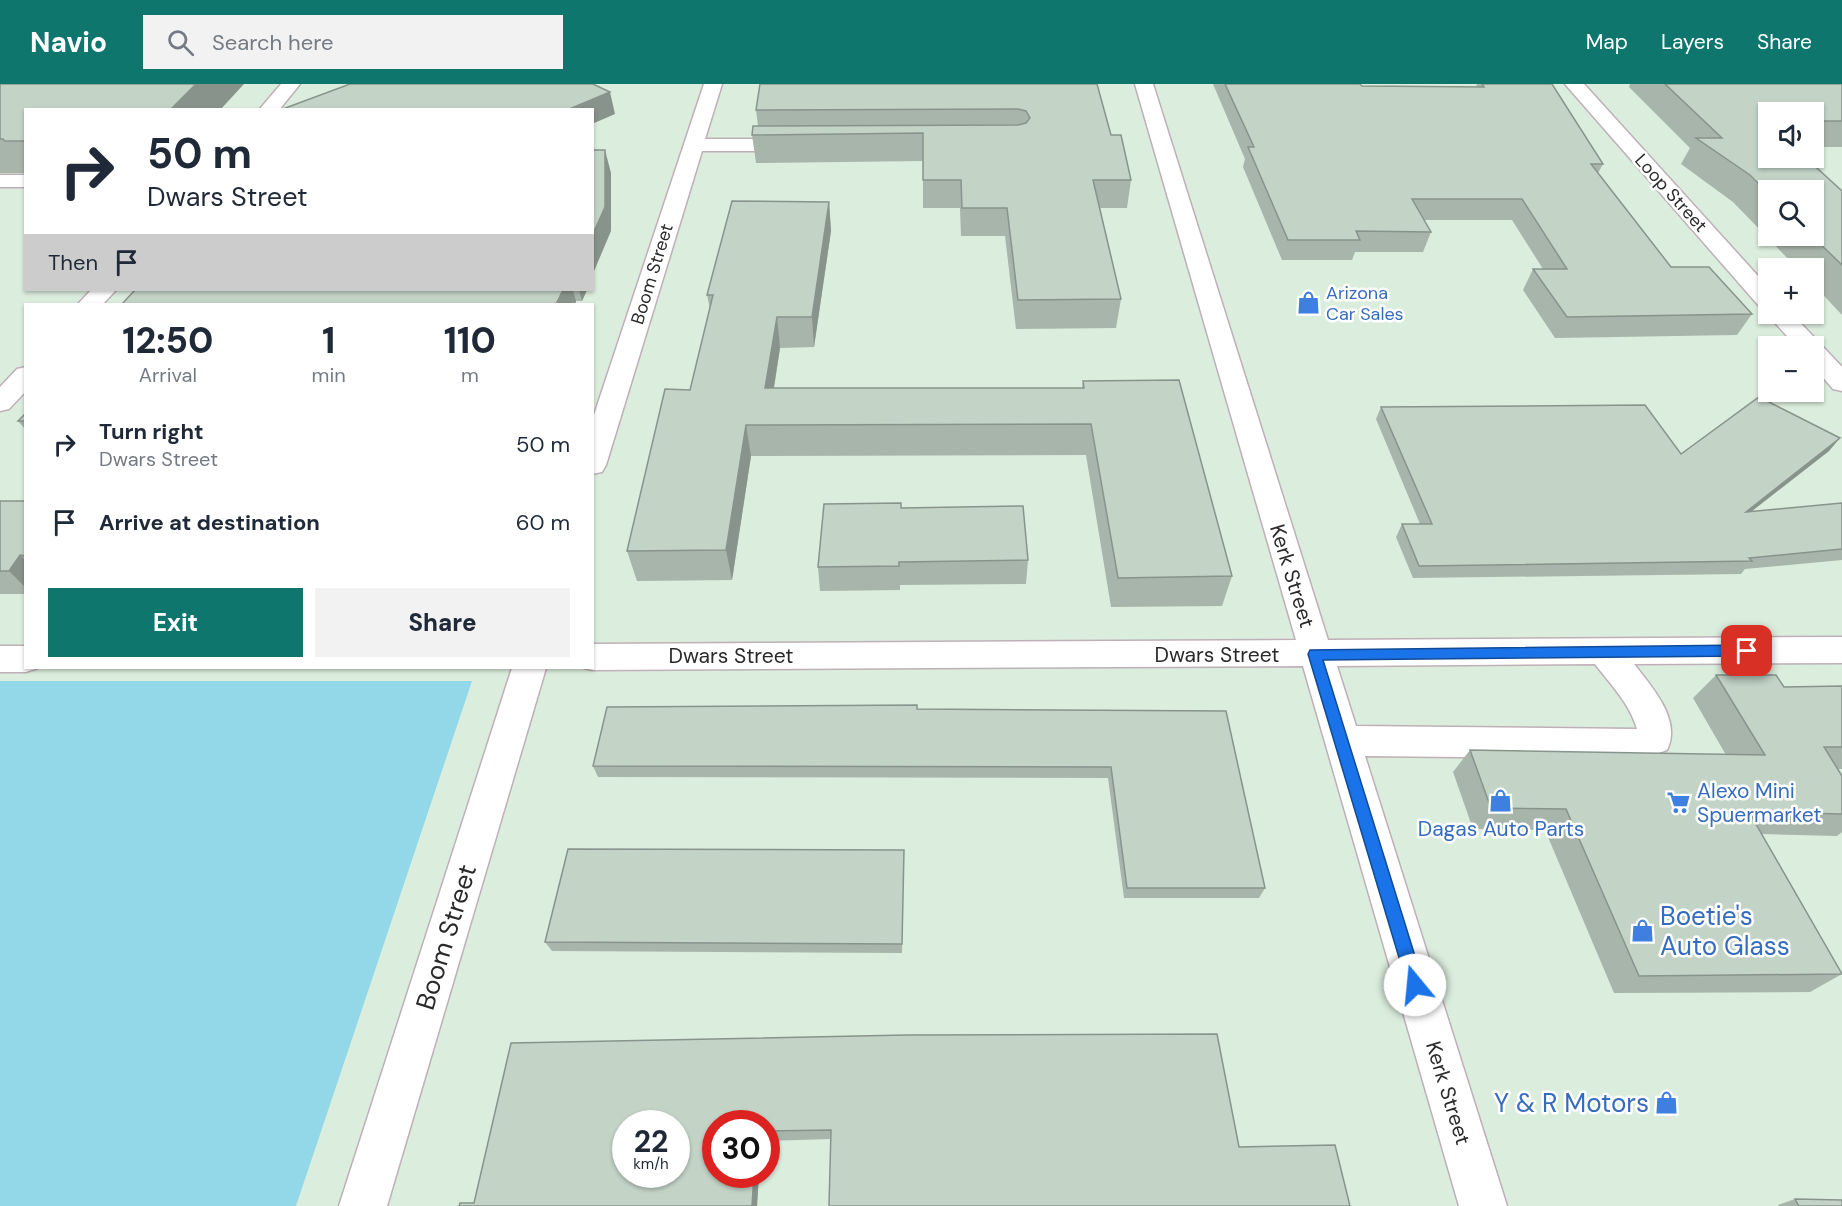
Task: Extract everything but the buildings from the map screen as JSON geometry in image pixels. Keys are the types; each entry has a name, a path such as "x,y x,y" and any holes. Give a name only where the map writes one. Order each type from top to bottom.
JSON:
{"street":[{"path":"270,108 291,84"},
{"name":"Boom Street","path":"594,459 713,84"},
{"name":"Kerk Street","path":"1144,84 1483,1206"},
{"name":"Loop Street","path":"1574,84 1758,291"},
{"path":"693,145 813,145"},
{"path":"0,181 24,181"},
{"path":"91,303 103,291"},
{"path":"1788,324 1800,336"},
{"path":"1824,363 1842,383"},
{"path":"0,403 24,377"},
{"name":"Dwars Street","path":"594,657 1842,650"},
{"path":"1341,741 1642,744 1654,740 1656,729 1648,711 1604,652"},
{"path":"0,659 24,659"},
{"name":"Boom Street","path":"363,1206 529,669"}],"shaded area":[{"path":"0,681 472,681 296,1206 0,1206"}],"place":[{"name":"Arizona Car Sales","path":"1308,303"},
{"name":"Dagas Auto Parts","path":"1501,801"},
{"name":"Alexo Mini Spuermarket","path":"1679,803"},
{"name":"Boetie's Auto Glass","path":"1642,931"},
{"name":"Y & R Motors","path":"1667,1103"}],"route":[{"path":"1415,985 1315,654 1747,651"}]}
